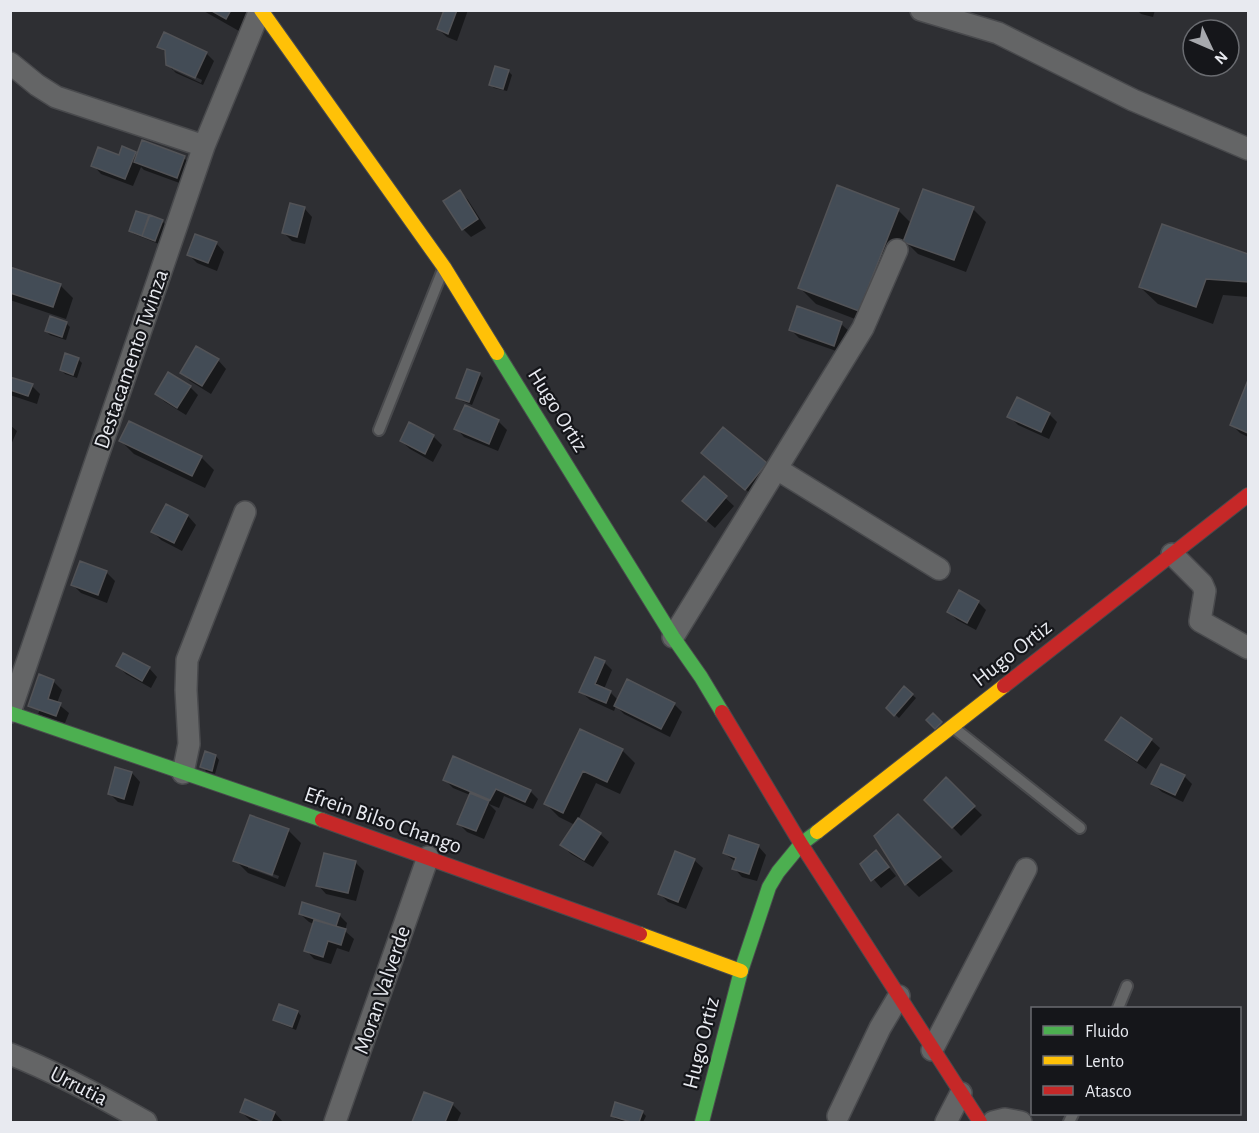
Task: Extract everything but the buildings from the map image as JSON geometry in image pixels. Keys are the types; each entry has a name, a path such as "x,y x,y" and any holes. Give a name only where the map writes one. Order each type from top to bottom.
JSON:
{"street":[{"name":"Destacamento Twinza","path":"10,712 204,146 261,10"},
{"name":"Hugo Ortiz","path":"261,10 444,267 673,637 701,677 801,844"},
{"path":"921,10 998,33 1132,100 1248,149"},
{"path":"10,63 56,97 204,146"},
{"path":"673,637 863,327 897,250"},
{"path":"777,469 939,569"},
{"name":"Hugo Ortiz","path":"702,1122 741,971 769,887 801,844 1248,495"},
{"path":"183,773 189,744 187,660 245,512"},
{"path":"1172,554 1202,584 1205,591 1200,621 1248,648"},
{"name":"Efrein Bilso Chango","path":"10,712 428,857 741,971"},
{"path":"801,844 980,1122"},
{"name":"Moran Valverde","path":"335,1122 428,857"},
{"path":"933,1050 1026,869"},
{"path":"838,1116 880,1028 899,996"},
{"name":"Urrutia","path":"10,1054 46,1068 146,1122"},
{"path":"946,1122 961,1093"},
{"path":"993,1122 1005,1119 1021,1122"}],"lane":[{"path":"380,430 444,267"},
{"path":"952,726 1080,828"},
{"path":"1118,1007 1127,986"}],"traffic: fast":[{"path":"497,353 722,712"},
{"path":"10,713 322,820"},
{"path":"702,1122 741,971 769,887 801,844 817,832"}],"traffic: slow":[{"path":"261,10 444,267 497,353"},
{"path":"817,832 1004,686"},
{"path":"640,934 741,971"}],"traffic: jam":[{"path":"1004,686 1248,495"},
{"path":"722,712 801,844 980,1122"},
{"path":"322,820 640,934"}]}
